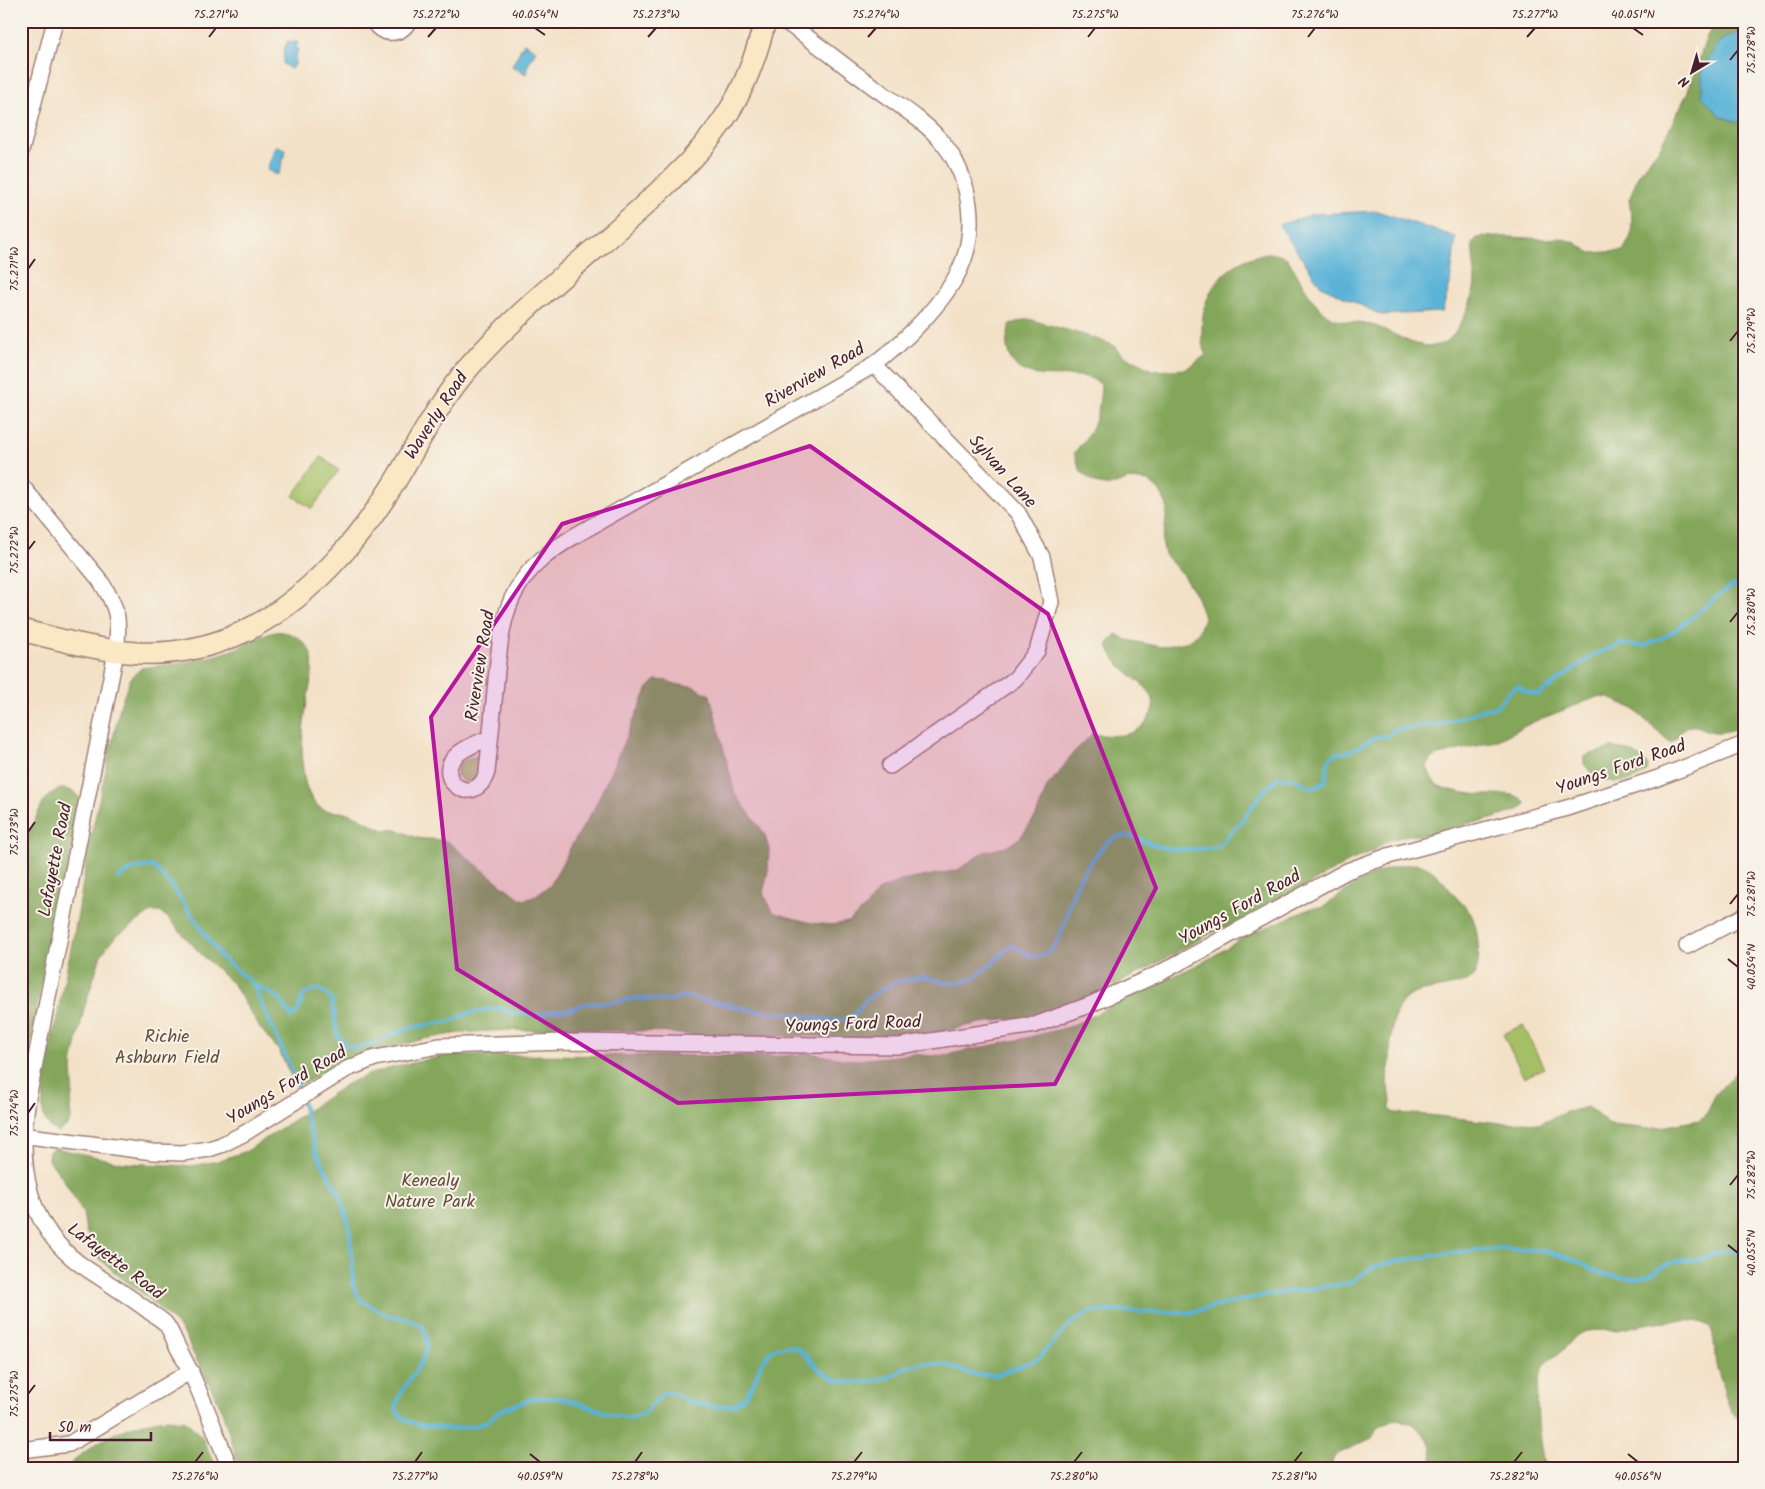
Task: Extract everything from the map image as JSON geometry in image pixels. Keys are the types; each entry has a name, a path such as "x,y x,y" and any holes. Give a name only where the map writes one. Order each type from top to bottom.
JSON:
{"street":[{"path":"373,21 382,30 394,33 405,27 409,21"},
{"name":"Waverly Road","path":"21,630 116,652 153,654 172,652 218,642 262,622 304,592 328,568 372,515 394,484 442,404 467,369 489,344 640,210 675,176 712,135 740,93 750,70 765,21"},
{"name":"Riverview Road","path":"489,738 501,635 505,618 517,589 545,555 576,535 874,365 904,339 923,319 940,299 960,270 966,255 969,238 970,216 968,198 955,161 945,146 934,134 784,21"},
{"path":"21,151 54,25"},
{"name":"Sylvan Lane","path":"874,365 1018,513 1042,557 1051,602 1037,651 1015,679 890,766"},
{"name":"Lafayette Road","path":"21,485 99,579 108,592 115,608 118,623 116,652 22,1135 28,1183 32,1201 46,1230 69,1255 165,1323 191,1371 230,1468"},
{"name":"Youngs Ford Road","path":"22,1135 153,1152 190,1152 209,1149 231,1141 347,1069 399,1053 439,1046 565,1042 900,1046 1036,1026 1089,1005 1160,973 1347,871 1388,856 1567,808 1658,778 1744,744"},
{"path":"1687,946 1744,916"},
{"path":"21,1450 69,1444 191,1371"}],"highlighted area":[{"path":"810,446 1048,614 1156,888 1055,1084 678,1103 457,969 431,717 562,524"}],"green space":[{"path":"1716,21 1744,21 1744,30 1720,41 1720,116 1744,125 1744,723 1740,726 1721,732 1691,726 1682,730 1671,743 1632,708 1609,698 1597,697 1533,722 1496,741 1438,755 1430,759 1427,766 1432,778 1439,786 1455,791 1476,794 1513,795 1526,804 1517,811 1481,822 1469,823 1434,835 1408,835 1387,841 1373,851 1350,861 1240,922 1211,933 1093,996 1041,1015 980,1023 912,1036 855,1040 822,1036 713,1037 648,1031 507,1030 459,1033 424,1039 358,1056 346,1060 307,1082 295,1084 279,1051 260,1028 234,985 200,953 167,917 160,912 151,912 114,938 101,955 84,1009 72,1064 71,1118 68,1125 58,1132 46,1122 43,1109 44,1080 78,914 89,845 121,703 131,678 141,668 208,657 236,649 264,635 276,632 287,633 302,641 309,650 312,660 312,676 304,722 303,770 310,796 318,806 328,811 352,814 384,830 397,830 418,838 448,842 523,900 531,898 550,886 594,809 648,688 656,680 692,686 710,695 735,794 764,833 769,849 768,871 763,893 774,913 811,923 831,925 849,922 866,907 878,891 901,881 958,870 984,852 1006,847 1020,838 1036,816 1048,785 1072,754 1092,734 1114,736 1128,734 1141,727 1151,713 1153,699 1150,694 1141,683 1121,667 1107,645 1116,634 1127,640 1162,647 1190,641 1199,631 1204,617 1196,595 1182,574 1165,555 1162,541 1167,505 1159,490 1148,481 1129,479 1110,486 1095,483 1081,472 1074,453 1088,436 1098,414 1101,384 1086,377 1032,374 1022,370 1014,364 1009,355 1007,339 1010,324 1028,319 1091,337 1113,345 1124,356 1154,371 1186,369 1206,355 1202,342 1202,320 1204,308 1213,287 1228,270 1250,258 1269,253 1287,258 1314,302 1326,314 1338,320 1378,327 1424,346 1445,343 1456,332 1472,296 1475,282 1472,244 1477,238 1490,236 1559,238 1574,242 1591,253 1623,251 1631,236 1632,219 1629,200 1639,173 1660,147 1687,94 1707,36"},
{"path":"321,457 339,470 312,509 293,496"},
{"path":"1612,748 1622,749 1637,755 1648,765 1647,771 1632,780 1614,782 1598,776 1584,764 1584,757"},
{"path":"477,756 480,759 480,774 472,783 463,781 457,775 458,765"},
{"path":"61,789 74,792 82,803 42,979 21,1093 21,836 31,828 46,799"},
{"name":"Kenealy Nature Park","path":"1418,864 1430,869 1439,877 1470,913 1477,937 1478,963 1474,976 1470,979 1455,985 1413,994 1399,1006 1395,1014 1391,1034 1387,1079 1391,1098 1391,1111 1395,1113 1501,1123 1525,1122 1540,1124 1566,1112 1588,1107 1608,1124 1650,1129 1699,1120 1706,1114 1717,1093 1728,1081 1735,1074 1744,1074 1744,1420 1739,1420 1735,1416 1728,1403 1716,1367 1713,1337 1710,1328 1701,1322 1683,1320 1652,1323 1617,1330 1583,1332 1577,1335 1562,1351 1546,1363 1541,1373 1538,1399 1539,1430 1545,1468 1433,1468 1431,1446 1423,1433 1413,1424 1397,1419 1377,1427 1372,1438 1334,1457 1330,1468 240,1468 220,1405 187,1339 177,1325 147,1297 99,1258 86,1231 83,1213 64,1180 48,1159 49,1151 55,1148 124,1163 192,1166 217,1161 247,1151 347,1084 370,1074 449,1055 783,1056 809,1053 858,1060 914,1054 946,1055 1022,1039 1069,1027 1205,961 1246,936 1312,908 1322,908 1355,885 1379,872 1404,865"},
{"path":"1523,1025 1544,1068 1524,1078 1503,1034"},
{"path":"166,1419 186,1421 201,1436 217,1468 66,1468 100,1441 124,1429"}],"water":[{"path":"1744,30 1744,125 1720,116 1702,96 1702,69 1720,41"},
{"path":"288,41 292,43 296,41 298,44 296,47 298,51 295,57 295,65 291,69 283,64 284,49"},
{"path":"524,43 536,50 526,69 528,70 526,74 512,66"},
{"path":"278,146 286,150 279,174 275,174 267,170 275,147"},
{"path":"1377,211 1456,237 1450,284 1442,312 1381,315 1321,286 1279,225 1314,214"}],"waterway":[{"path":"118,878 135,868 153,866 173,888 221,957 253,984 279,998 291,1017 298,1011 304,994 314,990 323,991 332,1001 337,1034 345,1045 357,1048 409,1028 451,1021 467,1014 484,1010 498,1008 513,1013 537,1015 568,1010 584,1004 636,998 669,1001 684,996 763,1012 840,1021 853,1016 867,999 882,989 900,981 923,977 946,983 960,983 972,979 992,964 1011,945 1034,957 1047,953 1058,940 1062,931 1073,893 1080,877 1101,849 1114,839 1121,836 1131,836 1153,845 1173,849 1188,850 1218,847 1243,819 1265,789 1278,778 1294,778 1310,788 1318,786 1325,782 1329,759 1337,753 1346,753 1376,737 1388,736 1395,730 1447,723 1496,707 1511,690 1518,686 1526,692 1538,695 1595,654 1622,644 1645,646 1668,635 1734,585 1744,587"},
{"path":"253,984 297,1082 300,1095"},
{"path":"302,1101 316,1152 340,1196 349,1225 353,1285 360,1300 389,1316 407,1318 423,1327 425,1333 426,1352 401,1393 396,1411 404,1419 419,1425 452,1429 485,1423 501,1410 534,1398 562,1398 614,1415 631,1418 643,1414 663,1393 672,1393 691,1402 714,1407 733,1405 745,1397 753,1384 761,1364 772,1350 787,1346 799,1349 820,1370 836,1380 850,1382 870,1382 893,1376 906,1367 926,1363 947,1365 974,1375 997,1375 1038,1359 1070,1324 1089,1312 1187,1313 1261,1296 1350,1283 1369,1269 1391,1262 1459,1252 1502,1248 1545,1251 1575,1260 1604,1275 1637,1279 1652,1274 1662,1266 1678,1261 1704,1259 1714,1253 1728,1250 1744,1256"}],"park label":[{"name":"Richie Ashburn Field","path":"167,1047"}]}
